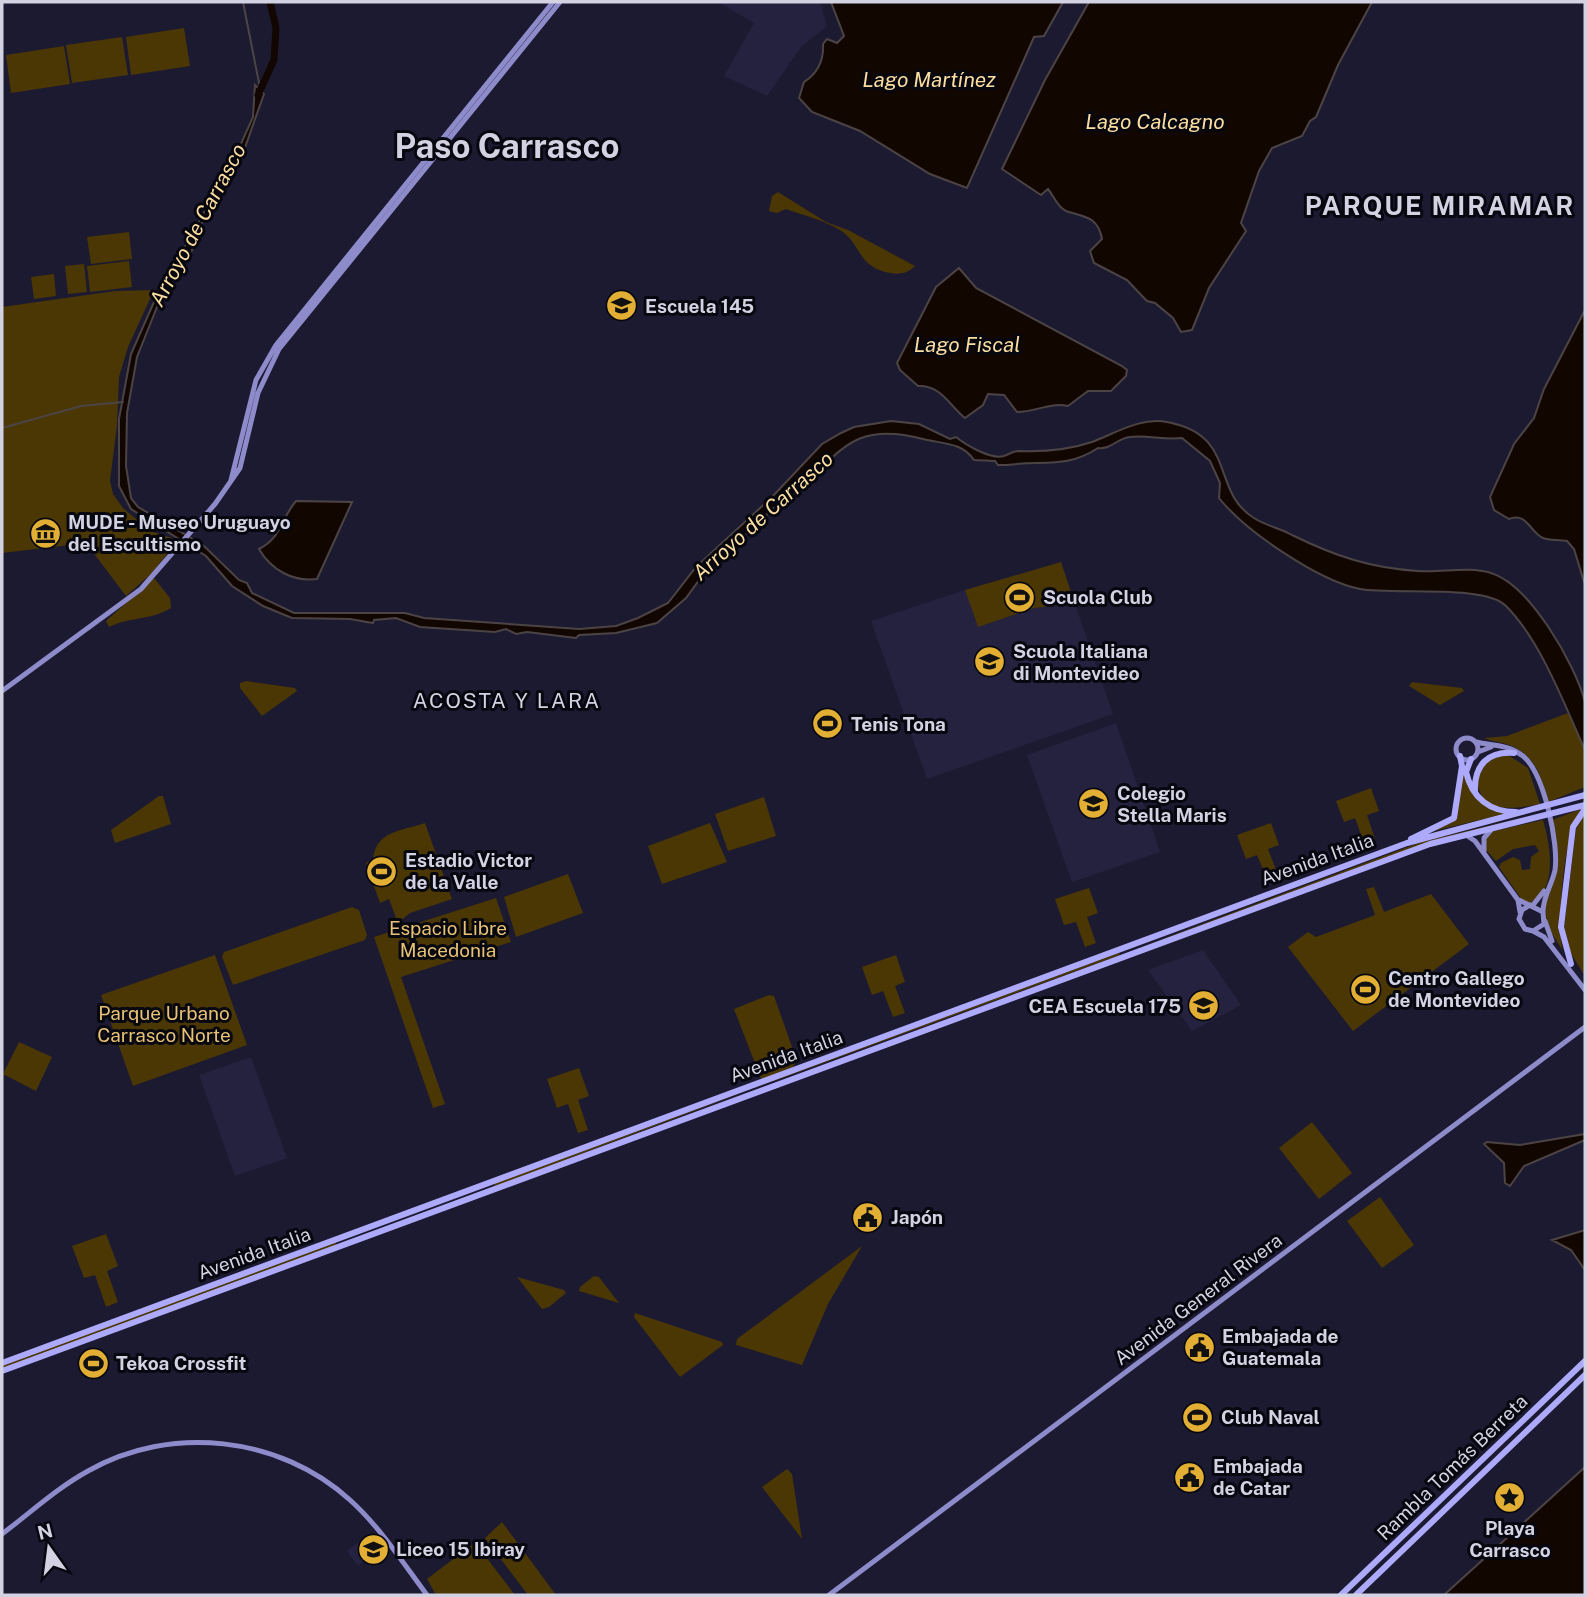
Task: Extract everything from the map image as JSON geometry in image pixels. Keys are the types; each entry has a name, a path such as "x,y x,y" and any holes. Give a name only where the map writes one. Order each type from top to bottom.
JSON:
{"main road":[{"path":"231,481 253,391 276,345 553,2"},
{"path":"2,691 127,600 196,527 231,481 243,457 258,393 279,349 560,2"},
{"path":"1407,843 1412,837 1454,818 1461,777 1457,748 1462,739 1469,738 1476,743 1503,746 1523,756 1536,772 1553,851 1552,868 1542,895 1520,912"},
{"path":"1476,743 1478,752"},
{"path":"1522,813 1491,808 1476,793 1466,772 1471,759 1478,752 1491,747 1514,753 1529,766 1541,792"},
{"path":"1476,793 1476,774 1483,762 1496,754 1514,753"},
{"path":"1460,756 1471,759"},
{"name":"Avenida Italia","path":"2,1371 438,1210 491,1182 1407,843 1585,795"},
{"path":"1571,964 1562,940 1561,927 1573,827 1585,807"},
{"name":"Avenida Italia","path":"2,1363 1463,834 1585,807"},
{"path":"1549,827 1555,868 1543,912 1545,921 1550,937 1585,984"},
{"path":"1475,841 1484,838 1493,828"},
{"path":"1463,834 1475,841 1518,900 1522,927 1545,937 1585,990"},
{"path":"1484,838 1484,852"},
{"path":"1518,900 1543,912"},
{"path":"1533,931 1539,929 1545,921"},
{"name":"Avenida General Rivera","path":"829,1595 1585,1027"},
{"name":"Rambla Tomás Berreta","path":"1341,1595 1585,1361"},
{"name":"Rambla Tomás Berreta","path":"1356,1595 1585,1375"},
{"path":"2,1534 78,1477 118,1456 170,1444 223,1444 278,1456 330,1484 368,1519 427,1595"}],"shaded area":[{"path":"718,2 820,2 827,26 801,47 767,96 724,76 754,23"},
{"name":"Scuola Italiana di Montevideo","path":"965,590 978,627 1034,608 1075,604 1113,714 927,779 871,621"},
{"name":"Colegio Stella Maris","path":"1116,723 1160,852 1072,882 1027,755"},
{"path":"1203,950 1241,1005 1192,1031 1148,970"},
{"path":"251,1057 287,1158 235,1176 199,1075"},
{"path":"370,1534 381,1548 358,1566 347,1551"}],"green space":[{"path":"184,28 190,66 131,75 126,37"},
{"path":"122,37 128,75 72,83 66,45"},
{"path":"64,46 70,84 11,93 6,55"},
{"path":"778,192 826,222 848,230 915,266 900,274 879,270 865,260 846,234 832,226 786,209 777,213 769,211 772,196"},
{"path":"129,232 132,259 91,264 87,237"},
{"path":"129,261 132,287 90,292 87,266"},
{"path":"84,264 87,292 68,294 65,266"},
{"path":"54,274 56,296 34,299 31,277"},
{"path":"154,290 128,347 119,377 117,425 110,481 113,494 123,508 150,531 178,540 152,573 126,596 86,543 2,553 2,307 115,291"},
{"name":"Scuola Club","path":"1061,562 1075,604 1034,608 978,627 965,590"},
{"path":"154,578 170,598 171,608 156,615 109,627 106,621"},
{"path":"246,681 295,688 297,691 262,716 240,688 240,683"},
{"path":"1412,682 1462,688 1464,691 1440,705 1409,686"},
{"path":"1568,713 1585,750 1585,787 1548,802 1540,777 1527,756 1512,746 1484,738 1507,736"},
{"path":"1508,755 1528,768 1540,804 1508,808 1490,803 1483,797 1477,776 1489,758"},
{"path":"1464,762 1467,780 1474,794 1486,805 1504,814 1430,832 1453,821"},
{"path":"1371,788 1379,811 1367,815 1375,839 1364,843 1355,818 1344,822 1336,801"},
{"path":"159,796 163,796 171,824 115,843 111,830"},
{"path":"764,797 776,836 728,851 715,814"},
{"path":"1581,809 1570,837 1563,878 1560,920 1563,951 1547,926 1545,903 1555,876 1552,820"},
{"path":"1542,813 1440,839 1135,949 1421,842"},
{"path":"1585,813 1585,976 1570,952 1564,927 1576,829"},
{"path":"1543,820 1550,853 1548,878 1539,897 1529,903 1522,900 1499,867 1513,857 1520,860 1522,870 1530,869 1531,857 1539,851 1535,845 1513,849 1496,861 1486,850 1485,840 1494,831"},
{"path":"425,823 452,899 410,913 398,923 389,899 380,903 366,863 373,859 375,850 384,837"},
{"path":"710,823 727,862 662,884 648,846"},
{"path":"1271,823 1279,845 1268,849 1278,875 1267,879 1257,855 1246,859 1237,835"},
{"path":"568,874 583,913 516,937 504,897"},
{"name":"Centro Gallego de Montevideo","path":"1374,887 1384,912 1431,894 1469,944 1353,1031 1288,947 1308,932 1316,937 1375,915 1366,889"},
{"path":"1089,888 1098,913 1087,917 1096,943 1085,947 1076,922 1064,925 1055,899"},
{"name":"Espacio Libre Macedonia","path":"496,898 511,942 401,977 445,1104 433,1108 374,937"},
{"path":"352,907 359,910 367,935 365,940 233,985 222,957 224,952"},
{"path":"1119,953 1120,955 774,1081 774,1080"},
{"name":"Parque Urbano Carrasco Norte","path":"215,955 247,1045 133,1086 101,995"},
{"path":"896,955 905,982 895,986 905,1013 893,1017 883,991 872,995 862,967"},
{"path":"769,995 774,996 797,1061 792,1068 761,1079 734,1009"},
{"path":"19,1042 52,1057 36,1091 3,1074"},
{"path":"579,1068 589,1096 578,1100 588,1130 578,1133 568,1104 557,1108 547,1079"},
{"path":"750,1090 496,1186 494,1185 495,1183"},
{"path":"1312,1122 1352,1173 1319,1199 1279,1148"},
{"path":"1380,1197 1414,1245 1382,1268 1347,1221"},
{"path":"106,1234 118,1266 107,1271 118,1302 106,1307 95,1275 84,1278 72,1246"},
{"path":"335,1242 337,1245 2,1369 2,1365"},
{"path":"862,1246 828,1304 802,1365 736,1345 737,1339"},
{"path":"594,1276 599,1277 619,1303 579,1291 580,1287"},
{"path":"517,1277 564,1290 566,1293 549,1307 542,1309"},
{"path":"635,1313 722,1342 723,1345 680,1377 634,1317"},
{"path":"787,1469 792,1474 802,1539 762,1487"},
{"path":"502,1522 556,1595 528,1595 485,1538"},
{"path":"473,1544 477,1545 515,1595 436,1595 427,1579"}],"water":[{"name":"Lago Martínez","path":"831,2 1063,2 1044,36 1034,37 967,188 930,174 860,131 812,112 799,98 804,82 819,66 823,44 827,39 837,43 844,36"},
{"name":"Lago Calcagno","path":"1089,2 1372,2 1338,65 1316,117 1310,121 1302,136 1272,148 1259,171 1241,223 1246,231 1209,288 1192,330 1181,332 1173,318 1155,303 1147,301 1127,280 1094,263 1090,251 1102,239 1094,222 1063,209 1048,189 1041,195 1002,169 1045,80"},
{"path":"255,85 264,94 243,153 200,226 191,253 171,272 137,357 127,413 126,466 131,498 138,507 203,545 239,580 247,583 252,593 294,613 405,613 424,618 579,629 616,626 668,603 696,567 772,497 822,444 854,427 891,421 919,424 950,439 956,437 986,454 999,457 1017,451 1047,451 1074,447 1138,424 1167,422 1189,429 1204,439 1214,451 1241,507 1263,523 1323,549 1368,564 1418,571 1482,571 1506,580 1535,609 1572,668 1585,702 1585,750 1541,655 1519,620 1506,606 1495,599 1479,595 1360,589 1324,576 1284,553 1231,511 1219,498 1220,483 1210,461 1182,438 1130,437 1075,459 998,465 995,461 974,460 964,450 944,443 899,434 863,437 837,453 794,493 771,510 760,525 757,523 741,539 733,541 714,565 706,563 702,576 686,598 657,623 616,633 579,635 576,638 527,632 516,634 506,629 495,632 420,627 396,618 374,620 373,623 350,619 292,618 263,606 232,586 206,556 131,509 119,486 119,419 131,354 165,277 211,200 213,188 236,155 253,117"},
{"name":"Lago Fiscal","path":"959,268 976,288 1122,366 1127,370 1126,376 1111,391 1088,391 1068,406 1055,405 1017,412 1004,395 988,394 983,405 965,418 939,392 918,386 900,370 897,363 936,287"},
{"path":"1585,310 1585,585 1574,549 1567,541 1543,538 1524,520 1509,519 1494,510 1490,497 1514,444 1534,418 1544,389"},
{"path":"296,501 352,502 317,579 300,579 276,569 259,549 277,534"},
{"path":"1585,1134 1585,1140 1524,1166 1510,1186 1505,1183 1504,1163 1484,1144 1520,1145"},
{"path":"1585,1230 1585,1270 1571,1250 1552,1240"},
{"path":"1585,1467 1585,1595 1444,1595"}],"waterway":[{"path":"243,2 260,88"},
{"name":"Arroyo de Carrasco","path":"258,95 274,60 276,28 270,2"},
{"path":"2,428 81,406 123,402"}],"place":[{"name":"Escuela 145","path":"622,306"},
{"name":"MUDE - Museo Uruguayo del Escultismo","path":"45,533"},
{"name":"Scuola Club","path":"1020,597"},
{"name":"Scuola Italiana di Montevideo","path":"990,662"},
{"name":"Tenis Tona","path":"828,724"},
{"name":"Colegio Stella Maris","path":"1094,804"},
{"name":"Estadio Victor de la Valle","path":"382,871"},
{"name":"Centro Gallego de Montevideo","path":"1365,989"},
{"name":"CEA Escuela 175","path":"1204,1006"},
{"name":"Japón","path":"868,1217"},
{"name":"Embajada de Guatemala","path":"1199,1347"},
{"name":"Tekoa Crossfit","path":"93,1363"},
{"name":"Club Naval","path":"1198,1417"},
{"name":"Embajada de Catar","path":"1190,1477"},
{"name":"Playa Carrasco","path":"1510,1497"},
{"name":"Liceo 15 Ibiray","path":"373,1549"}],"district":[{"name":"Paso Carrasco","path":"507,146"},
{"name":"PARQUE MIRAMAR","path":"1440,206"},
{"name":"ACOSTA Y LARA","path":"507,701"}]}
